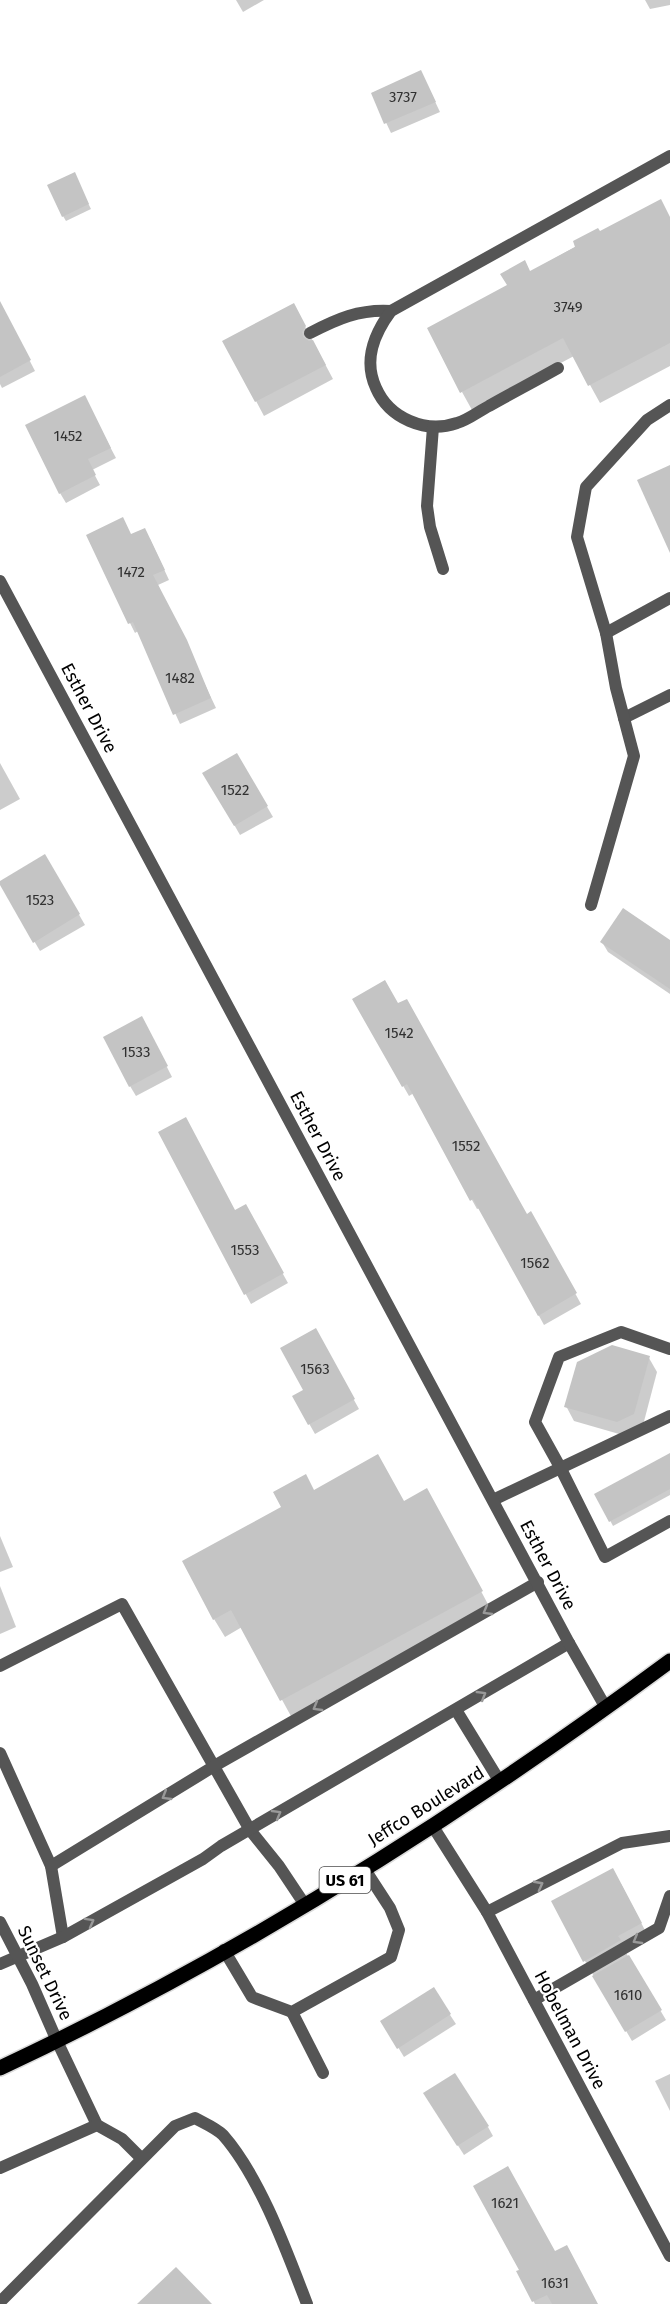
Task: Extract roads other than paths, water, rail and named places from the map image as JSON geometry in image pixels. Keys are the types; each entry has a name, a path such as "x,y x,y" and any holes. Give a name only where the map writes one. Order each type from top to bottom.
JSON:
{"main road":[{"name":"Jeffco Boulevard","path":"0,2068 118,2010 305,1905 500,1782 670,1660"}],"street":[{"path":"558,368 457,423 433,427 411,422 390,410 379,395 372,379 370,357 376,332 391,311 670,156"},
{"path":"310,333 353,313 372,310 391,311"},
{"path":"591,906 634,756 616,688 606,633 577,537 586,487 648,420 670,405"},
{"path":"433,427 426,506 443,569"},
{"name":"Esther Drive","path":"0,581 569,1643 606,1708"},
{"path":"606,633 670,598"},
{"path":"624,718 670,695"},
{"path":"670,1349 621,1332 559,1357 535,1422 605,1557 670,1521"},
{"path":"493,1500 670,1416"},
{"path":"51,1866 216,1765 538,1582"},
{"path":"0,1666 122,1604 216,1765 250,1830 279,1866 305,1905"},
{"path":"0,1964 63,1936 203,1859 569,1643"},
{"path":"456,1710 500,1782"},
{"path":"0,1753 51,1866 63,1936"},
{"name":"Hobelman Drive","path":"432,1825 487,1912 670,2256"},
{"path":"487,1912 622,1843 670,1836"},
{"path":"292,2012 391,1957 399,1930 390,1908 364,1868"},
{"path":"534,2000 659,1928 670,1896"},
{"name":"Sunset Drive","path":"0,1922 98,2125"},
{"path":"224,1950 252,1997 292,2012 323,2073"},
{"path":"0,2302 141,2158 175,2126 195,2118 222,2133 247,2170 282,2239 307,2304"},
{"path":"0,2168 98,2125 122,2139 141,2158"}]}
